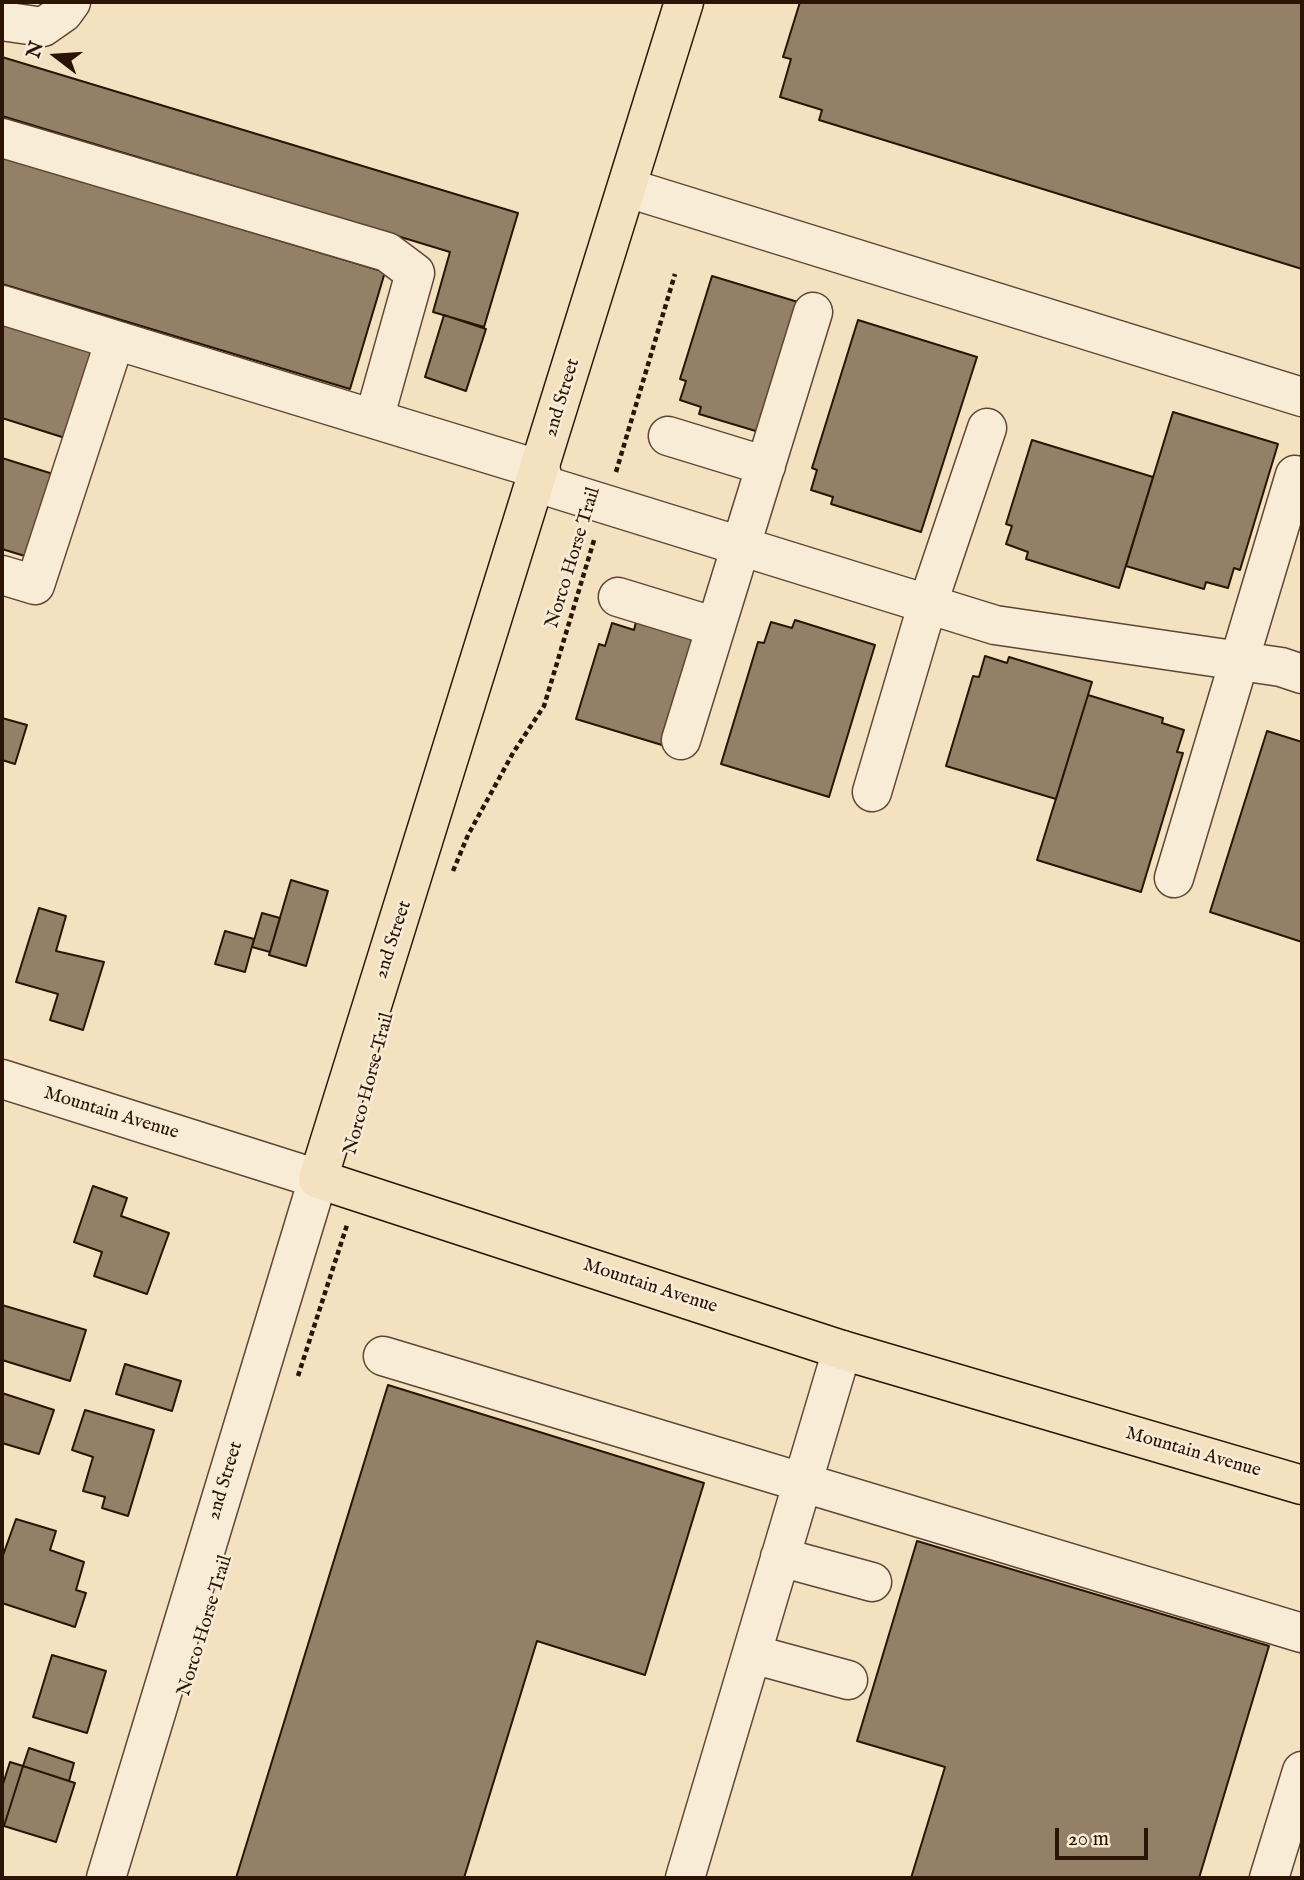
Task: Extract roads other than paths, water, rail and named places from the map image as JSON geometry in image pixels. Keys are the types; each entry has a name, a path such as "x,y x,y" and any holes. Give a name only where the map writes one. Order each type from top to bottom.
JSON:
{"main road":[{"name":"2nd Street","path":"318,1179 539,477 684,2"},
{"name":"Mountain Avenue","path":"318,1179 842,1350 1302,1485"}],"street":[{"path":"2,21 43,27 63,13 71,2"},
{"path":"2,138 387,253 415,272 374,419"},
{"path":"628,187 1302,397"},
{"path":"2,305 374,419 539,477 606,504 927,606 995,625 1237,661 1302,674"},
{"path":"681,740 813,312"},
{"path":"2,575 35,585 115,340"},
{"path":"872,792 927,606 987,428"},
{"path":"667,436 766,466"},
{"path":"1174,878 1295,475"},
{"path":"618,597 716,627"},
{"name":"Mountain Avenue","path":"2,1079 318,1179"},
{"name":"2nd Street","path":"106,1878 318,1179"},
{"path":"685,1878 842,1350"},
{"path":"383,1356 1302,1633"},
{"path":"780,1557 872,1583"},
{"path":"752,1654 848,1680"},
{"path":"1269,1878 1302,1772"}]}
